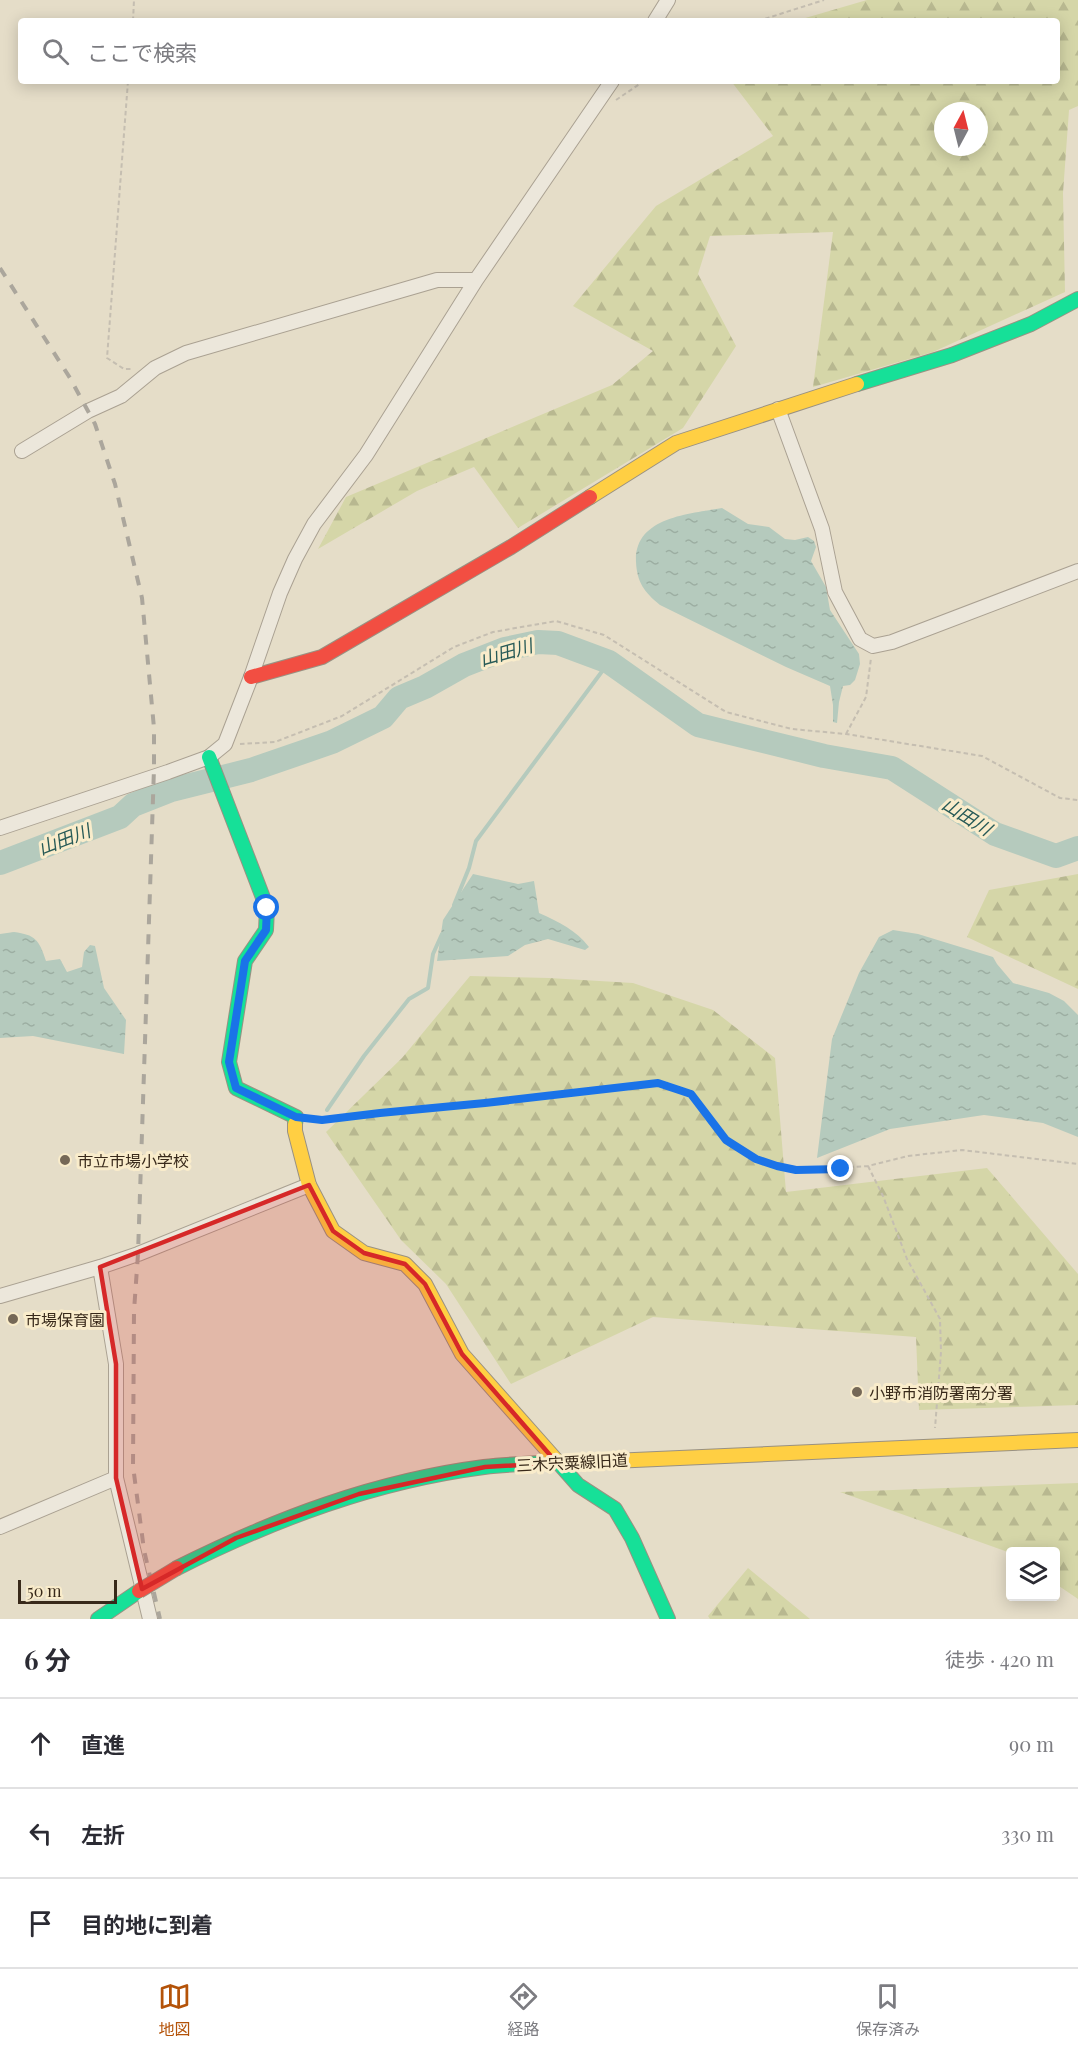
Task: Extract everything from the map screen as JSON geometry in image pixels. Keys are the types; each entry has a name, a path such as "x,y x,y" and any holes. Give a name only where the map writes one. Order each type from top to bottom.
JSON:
{"street":[{"path":"657,18 668,0"},
{"path":"0,828 209,757 225,744 280,593 314,524 366,456 476,280 610,84"},
{"path":"22,451 88,411 121,396 155,368 186,353 437,280 476,280"},
{"path":"251,677 322,657 511,547 676,443 952,355 1031,324 1078,299"},
{"path":"778,409 822,529 835,592 860,639 873,646 892,642 1078,571"},
{"path":"209,757 267,908 266,930 245,961 229,1062 236,1088 296,1117 295,1131 309,1185 333,1231 364,1253 405,1264 425,1284 462,1354 578,1485 615,1509 632,1538 667,1618"},
{"path":"0,1296 100,1267 309,1185"},
{"path":"100,1267 116,1364 116,1478 150,1619"},
{"name":"三木宍粟線旧道","path":"98,1619 177,1568 247,1534 298,1513 419,1479 485,1467 557,1462 1078,1440"},
{"path":"0,1527 116,1478"}],"path":[{"path":"133,18 134,0"},
{"path":"767,18 824,0"},
{"path":"128,84 107,358 124,369 155,368"},
{"path":"594,107 612,103 640,84"},
{"path":"225,744 275,742 342,716 454,647 493,632 556,621 604,635 726,712 792,729 846,734 982,756 1060,798 1078,800"},
{"path":"846,734 866,697 873,646"},
{"path":"296,1117 322,1120 658,1083 691,1094 726,1140 756,1159 796,1170 868,1166 908,1156 962,1150 1078,1164"},
{"path":"868,1166 883,1196 907,1258 940,1319 941,1352 934,1445"}],"highlighted area":[{"path":"309,1185 333,1231 364,1253 405,1264 425,1284 462,1354 557,1463 485,1467 359,1494 236,1538 142,1589 116,1478 116,1364 100,1267"}],"green space":[{"path":"867,0 1078,0 1078,106 1069,110 1063,193 1065,292 933,352 813,387 833,232 710,236 698,274 736,346 683,428 518,528 474,467 417,491 318,549 346,497 612,385 653,351 573,306 656,206 773,136 733,84 1060,84 1060,18 805,18"},
{"path":"1078,874 1078,989 967,937 989,890"},
{"path":"470,976 633,983 713,1010 775,1058 786,1192 987,1168 1078,1274 1078,1405 919,1410 916,1337 653,1317 511,1384 446,1284 401,1240 326,1132 402,1058"},
{"path":"1078,1483 1078,1599 1060,1587 1060,1547 1006,1547 1006,1552 840,1492"},
{"path":"748,1568 810,1619 710,1619 708,1616"}],"water":[{"path":"722,508 748,524 769,527 785,539 795,540 808,537 814,541 816,547 811,561 826,587 830,610 859,654 860,664 855,680 850,685 843,686 837,723 833,722 830,686 660,605 642,586 636,562 638,547 644,535 666,520"},
{"path":"473,874 518,884 534,881 539,913 573,931 589,947 585,950 548,939 525,945 508,956 437,961 443,920"},
{"path":"893,930 918,934 993,957 1013,983 1049,993 1064,1001 1078,1015 1078,1137 1043,1123 984,1115 890,1129 817,1158 832,1039 859,973 879,937"},
{"path":"14,932 35,939 46,961 60,959 67,972 82,967 84,952 90,945 95,946 104,988 126,1020 124,1054 33,1036 0,1038 0,934"}],"waterway":[{"name":"山田川","path":"0,863 120,817 133,805 171,790 251,770 332,742 383,717 399,698 425,687 464,665 505,649 538,642 558,643 609,662 698,725 824,756 892,768 995,834 1056,856 1078,848"},
{"path":"454,905 469,868 476,841 609,662"},
{"path":"327,1110 364,1056 409,999 428,988 433,954 442,934"}],"railway":[{"path":"0,268 70,378 95,424 115,484 142,598 154,728 154,768 138,1254 134,1311 133,1466 144,1550 160,1619"}],"traffic: fast":[{"path":"857,384 952,355 1031,324 1078,299"},
{"path":"209,757 267,908 266,930 245,961 229,1062 236,1088 296,1117 295,1124"},
{"path":"556,1460 578,1485 615,1509 632,1538 668,1619"},
{"path":"177,1568 288,1518 326,1504 404,1482 444,1473 500,1465 612,1461"},
{"path":"98,1619 139,1591"}],"traffic: slow":[{"path":"590,497 676,443 857,384"},
{"path":"295,1124 309,1185 333,1231 364,1253 405,1264 425,1284 462,1354 556,1460"},
{"path":"612,1461 1078,1440"}],"traffic: jam":[{"path":"251,677 322,657 511,547 590,497"},
{"path":"139,1591 177,1568"}],"place":[{"name":"市立市場小学校","path":"65,1160"},
{"name":"市場保育園","path":"13,1319"},
{"name":"小野市消防署南分署","path":"857,1392"}],"route":[{"path":"267,908 266,930 245,961 229,1062 236,1088 296,1117 322,1120 658,1083 691,1094 726,1140 756,1159 796,1170 841,1169"}]}
